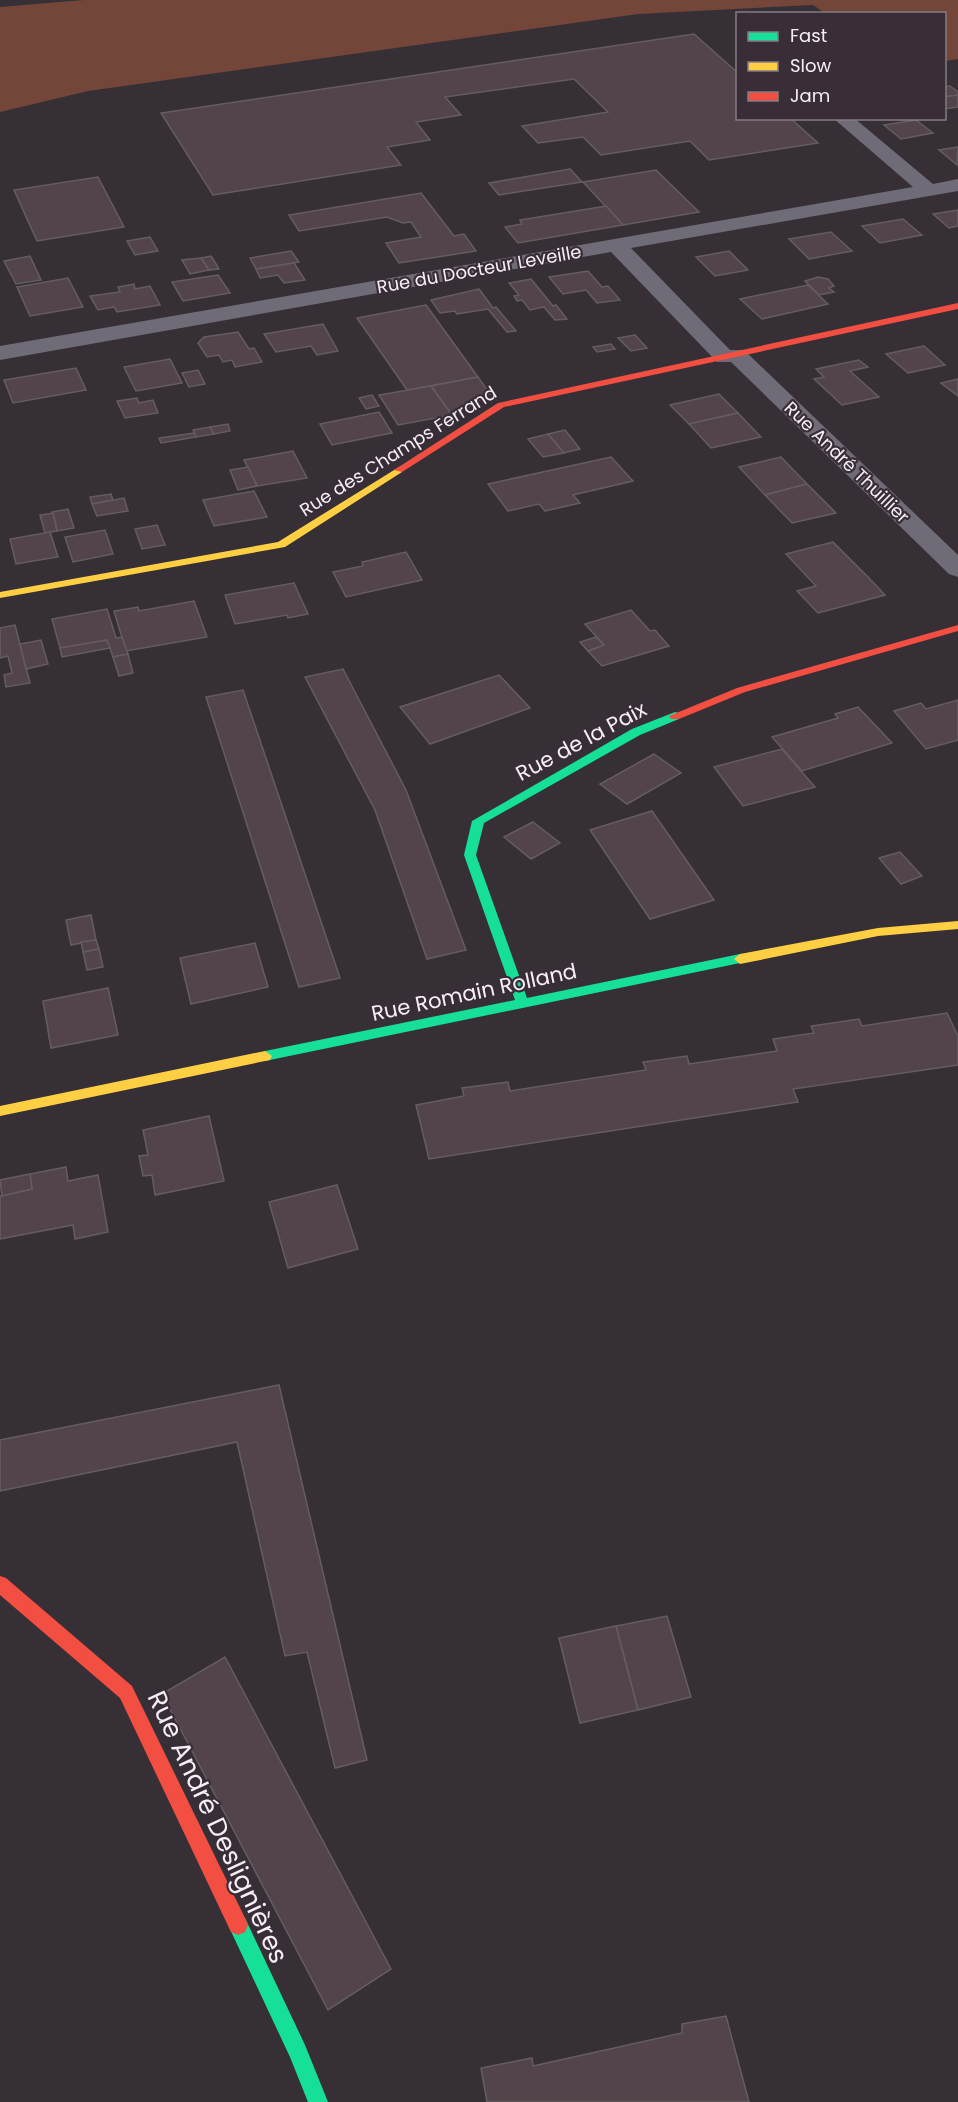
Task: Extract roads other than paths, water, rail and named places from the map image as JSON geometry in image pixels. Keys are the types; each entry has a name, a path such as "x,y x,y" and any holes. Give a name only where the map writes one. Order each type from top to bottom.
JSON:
{"street":[{"path":"844,120 929,190"},
{"name":"Rue du Docteur Leveille","path":"0,353 958,184"},
{"name":"Rue André Thuillier","path":"616,245 958,569"},
{"name":"Rue des Champs Ferrand","path":"0,596 281,545 501,405 958,306"},
{"name":"Rue de la Paix","path":"522,1002 470,855 478,821 636,732 741,690 958,628"},
{"name":"Rue Romain Rolland","path":"0,1111 522,1002 878,932 958,925"},
{"name":"Rue André Deslignières","path":"0,1584 126,1692 298,2052 318,2102"}]}
